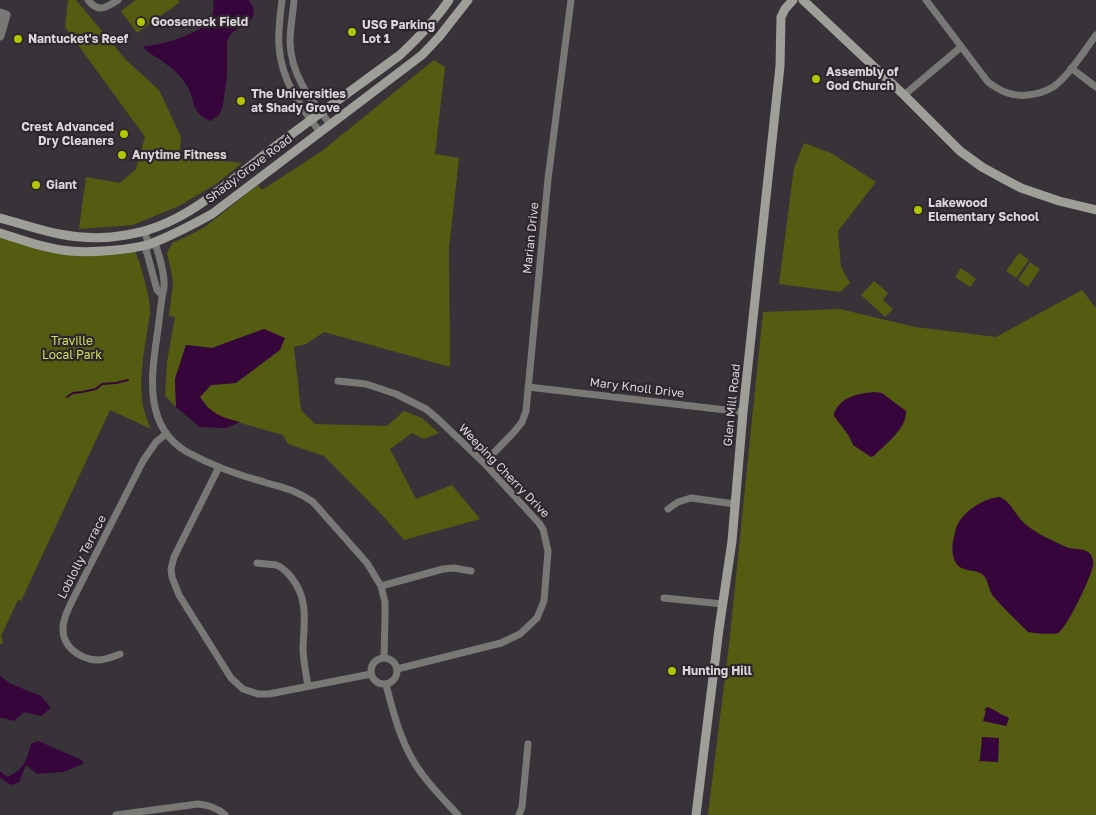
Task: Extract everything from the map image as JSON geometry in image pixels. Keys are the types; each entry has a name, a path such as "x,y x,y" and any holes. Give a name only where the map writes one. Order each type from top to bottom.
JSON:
{"main road":[{"name":"Shady Grove Road","path":"0,218 58,234 89,237 126,235 144,231 163,225 186,214 400,55 421,36 449,0"},
{"name":"Shady Grove Road","path":"0,233 70,251 97,251 149,244 180,231 212,214 422,55 468,0"},
{"name":"Glen Mill Road","path":"696,815 732,541 743,412 780,66 781,17 782,12 793,0"},
{"path":"804,0 960,151 982,167 1021,188 1059,201 1096,210"}],"street":[{"path":"88,0 95,7 101,8 110,6 118,0"},
{"path":"282,0 279,45 285,77 290,88 320,132"},
{"path":"294,0 290,38 294,64 300,83 330,124"},
{"name":"Marian Drive","path":"484,463 514,432 522,422 526,411 548,179 571,0"},
{"path":"926,0 988,82 1000,91 1013,95 1022,96 1039,93 1058,83 1096,35"},
{"path":"0,13 6,15 0,36"},
{"path":"904,95 961,47"},
{"path":"1071,68 1096,86"},
{"path":"144,231 149,244 156,246 162,268 164,289 152,372 152,389 156,414 166,434 186,451 219,467 289,488 308,498 321,510 367,563 381,586 385,602 384,658"},
{"name":"Weeping Cherry Drive","path":"338,382 366,384 396,394 426,409 484,463 543,529 548,551 544,601 537,618 520,634 501,643 397,670"},
{"name":"Mary Knoll Drive","path":"528,387 743,412"},
{"name":"Loblolly Terrace","path":"120,654 108,659 97,660 79,655 72,650 66,641 63,627 65,616 143,461 156,442 166,434"},
{"path":"219,467 174,557 171,569 172,578 179,595 225,671 237,685 258,694 269,694 371,674"},
{"path":"668,509 678,502 691,498 735,504"},
{"path":"257,563 275,565 282,568 293,579 301,594 305,615 303,649 308,686"},
{"path":"381,586 443,569 454,568 471,571"},
{"path":"664,598 723,604"},
{"path":"384,658 394,662 397,670 394,681 386,684 375,681 371,674 373,665 379,659 384,658"},
{"path":"386,684 394,716 410,754 422,774 458,815"},
{"path":"519,815 522,807 528,744"},
{"path":"116,815 198,804 207,805 221,811 225,815"}],"green space":[{"path":"68,0 76,0 126,60 159,90 181,137 179,156 242,163 216,184 179,206 133,225 79,229 86,177 120,183 136,169 145,137 65,27"},
{"name":"Gooseneck Field","path":"136,0 178,0 180,2 137,33 121,11"},
{"path":"434,60 445,67 435,154 459,158 449,248 450,367 324,332 306,344 294,347 301,410 315,424 387,426 404,411 422,418 439,433 424,439 412,433 390,449 416,499 452,485 480,519 404,540 324,456 288,444 283,435 223,418 208,409 200,397 211,385 236,383 264,329 212,348 186,345 175,379 176,407 165,396 167,362 175,317 169,316 173,284 167,253 172,243 206,226 258,185 262,190 322,151"},
{"path":"804,143 831,153 876,182 838,231 841,267 850,283 840,292 779,284 794,168"},
{"name":"Traville Local Park","path":"0,233 70,251 134,247 150,306 141,386 144,410 151,429 110,410 21,601 18,600 1,636 3,643 0,644"},
{"path":"1019,253 1029,260 1016,278 1006,271"},
{"path":"1030,262 1040,269 1028,287 1018,280"},
{"path":"961,268 976,279 970,287 955,277"},
{"path":"874,281 888,293 883,300 893,309 885,317 861,295"},
{"path":"1082,290 1096,308 1096,815 708,815 729,645 763,312 840,309 915,327 996,337"}],"shaded area":[{"path":"213,0 248,0 252,4 254,12 253,18 230,35 228,39 227,76 223,105 218,116 210,121 198,113 183,79 143,47 171,41 198,29 211,17"},
{"path":"264,329 285,338 280,350 236,383 211,385 200,397 212,411 240,422 226,428 200,427 176,407 175,379 186,345 212,348"},
{"path":"874,392 882,393 906,411 903,424 899,430 871,457 853,445 849,436 834,416 834,413 837,407 846,399"},
{"path":"1000,497 1010,505 1023,522 1034,530 1066,547 1089,552 1092,557 1093,566 1083,591 1073,613 1058,633 1028,632 993,596 983,575 962,568 955,561 953,544 956,529 962,517 977,505"},
{"path":"0,676 11,684 41,696 51,708 41,716 24,712 14,721 0,718"},
{"path":"987,707 1008,717 1006,726 983,721 986,711 984,710"},
{"path":"982,737 999,738 998,762 979,761"},
{"path":"38,741 82,760 83,764 63,772 37,774 26,765 19,782 11,785 0,778 0,771 7,777 18,771 26,760 31,744"}],"waterway":[{"path":"67,397 73,393 96,389 102,384 128,380"}],"place":[{"name":"Gooseneck Field","path":"141,22"},
{"name":"USG Parking Lot 1","path":"352,32"},
{"name":"Nantucket's Reef","path":"18,39"},
{"name":"Assembly of God Church","path":"816,79"},
{"name":"The Universities at Shady Grove","path":"241,101"},
{"name":"Crest Advanced Dry Cleaners","path":"124,134"},
{"name":"Anytime Fitness","path":"122,155"},
{"name":"Giant","path":"36,185"},
{"name":"Lakewood Elementary School","path":"918,210"},
{"name":"Hunting Hill","path":"672,671"}]}
